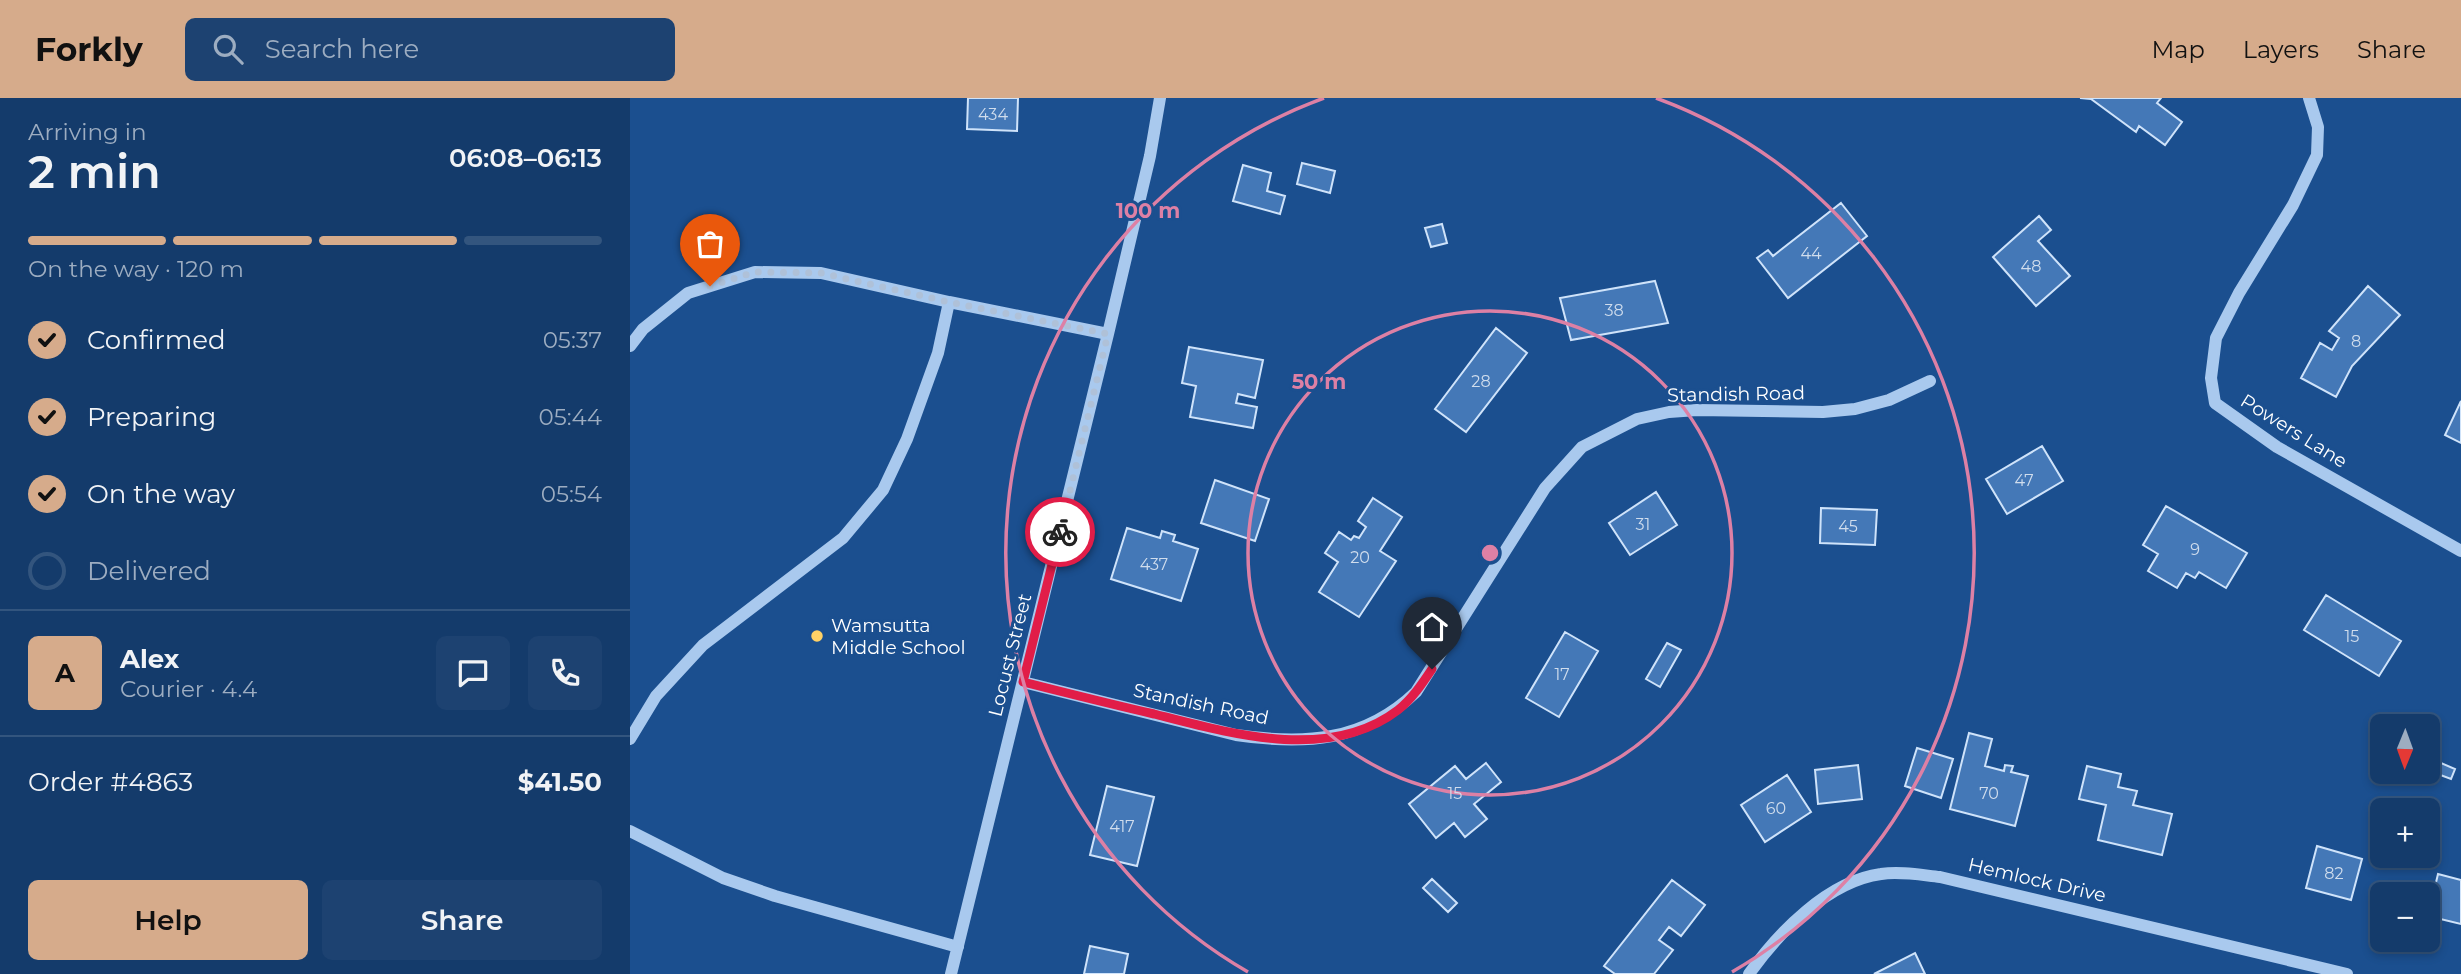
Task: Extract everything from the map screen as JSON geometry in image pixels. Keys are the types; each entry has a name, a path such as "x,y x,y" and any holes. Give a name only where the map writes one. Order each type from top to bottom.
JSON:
{"street":[{"name":"Locust Street","path":"951,974 1108,334 1150,156 1160,98"},
{"name":"Powers Lane","path":"2309,98 2319,127 2317,155 2293,205 2239,293 2216,338 2211,378 2214,403 2277,447 2461,551"},
{"path":"630,346 643,329 688,293 755,272 821,273 1108,334"},
{"path":"630,738 656,696 703,645 843,538 883,490 907,439 938,353 949,302"},
{"name":"Standish Road","path":"1023,682 1236,735 1310,739 1356,730 1378,722 1398,710 1416,692 1545,488 1582,447 1637,419 1669,412 1822,412 1855,409 1889,400 1930,381"},
{"path":"630,831 723,878 775,896 958,947"},
{"name":"Hemlock Drive","path":"1748,974 1799,919 1822,899 1865,877 1898,873 1950,880 2347,974"}],"building":[{"path":"968,98 1018,98 1017,131 967,129"},
{"path":"2080,98 2161,98 2157,103 2182,122 2165,145 2139,126 2136,132 2091,99"},
{"path":"1302,163 1335,171 1330,193 1297,184"},
{"path":"1243,165 1271,173 1267,191 1285,196 1280,214 1233,201"},
{"path":"1841,203 1867,236 1788,298 1757,258 1768,250 1773,256"},
{"path":"2039,216 2051,230 2038,241 2070,276 2036,306 1993,257"},
{"path":"1442,224 1447,243 1431,247 1425,228"},
{"path":"1655,281 1668,323 1571,340 1560,298"},
{"path":"2368,286 2400,315 2352,366 2336,397 2301,378 2320,343 2332,350 2339,338 2329,331"},
{"path":"1496,328 1527,353 1466,432 1435,409"},
{"path":"1189,347 1263,360 1255,398 1238,394 1236,403 1257,407 1253,428 1190,417 1196,386 1182,383"},
{"path":"2461,401 2461,443 2445,435"},
{"path":"2042,446 2063,481 2007,514 1986,479"},
{"path":"1215,480 1269,499 1255,541 1201,523"},
{"path":"1656,492 1677,525 1630,555 1609,523"},
{"path":"1373,498 1402,517 1380,551 1396,561 1359,617 1319,592 1338,562 1325,553 1339,532 1351,540 1354,536 1359,538 1366,527 1358,521"},
{"path":"2166,506 2247,553 2226,588 2199,572 2195,578 2186,573 2177,588 2148,571 2158,554 2143,545"},
{"path":"1821,508 1877,510 1875,545 1820,543"},
{"path":"1127,528 1160,538 1162,531 1175,535 1173,541 1198,549 1181,601 1111,579"},
{"path":"2326,595 2401,641 2379,676 2304,630"},
{"path":"1565,632 1598,651 1559,717 1526,698"},
{"path":"1667,643 1681,650 1660,687 1646,679"},
{"path":"1969,733 1992,739 1985,766 2004,771 2005,765 2013,766 2011,772 2028,776 2015,826 1950,809"},
{"path":"1917,748 1953,759 1941,798 1905,786"},
{"path":"1486,763 1501,782 1474,804 1487,819 1465,837 1454,823 1436,838 1409,804 1455,766 1466,779"},
{"path":"2440,763 2455,769 2451,779 2440,775"},
{"path":"1858,765 1862,799 1818,804 1815,770"},
{"path":"2087,766 2121,774 2118,787 2137,791 2133,805 2172,814 2162,855 2098,840 2106,805 2079,799"},
{"path":"1787,775 1811,812 1765,842 1741,805"},
{"path":"1107,786 1154,797 1137,866 1090,855"},
{"path":"2317,846 2362,859 2351,900 2306,888"},
{"path":"2438,874 2461,880 2461,924 2440,919 2440,882 2436,882"},
{"path":"1432,879 1457,903 1448,912 1423,888"},
{"path":"1672,880 1705,905 1681,936 1669,927 1659,940 1673,950 1654,974 1615,974 1604,966"},
{"path":"1090,946 1128,954 1124,974 1084,974"},
{"path":"1915,953 1925,974 1874,974"}],"way so far":[{"path":"710,286 755,272 821,273 1108,334 1060,532"}],"place":[{"name":"Wamsutta Middle School","path":"817,636"}],"route":[{"path":"1060,532 1023,682 1236,735 1286,740 1334,736 1378,722 1398,710 1416,692 1432,669"}]}
